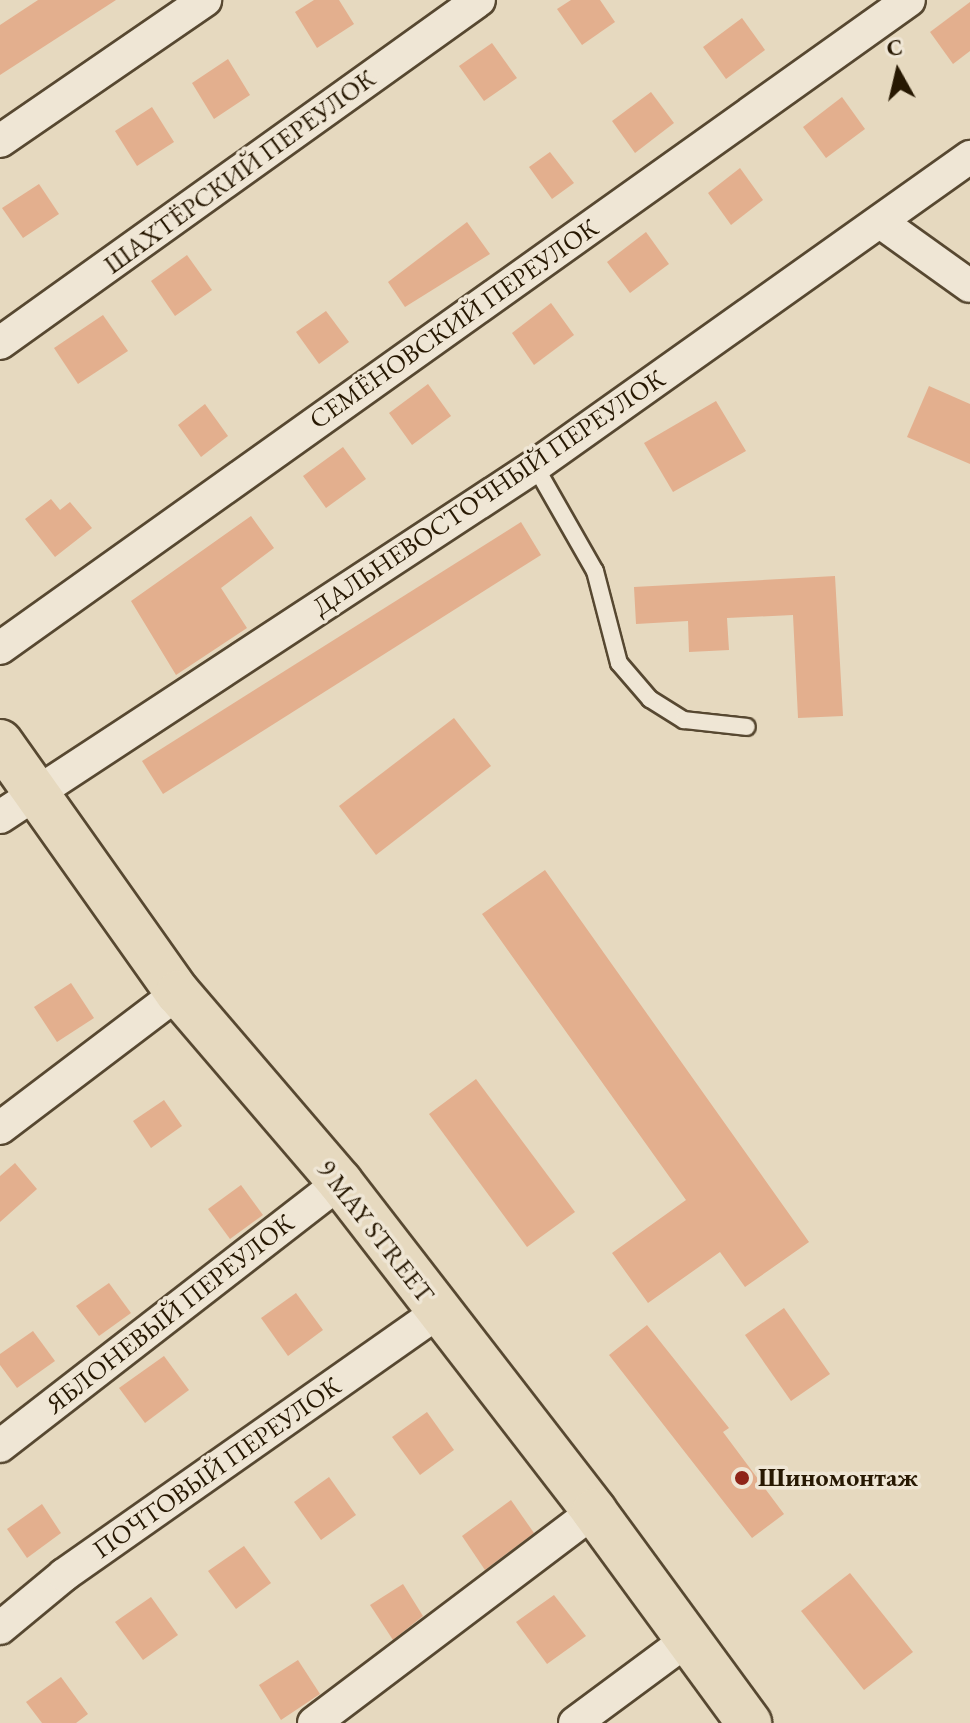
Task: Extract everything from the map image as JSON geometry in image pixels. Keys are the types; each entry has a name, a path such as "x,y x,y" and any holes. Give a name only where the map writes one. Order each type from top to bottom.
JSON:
{"main road":[{"name":"9 MAY STREET","path":"0,742 178,993 340,1182 437,1313 594,1511 686,1641 749,1723"}],"street":[{"path":"0,141 205,0"},
{"name":"ШАХТЁРСКИЙ ПЕРЕУЛОК","path":"0,343 479,0"},
{"name":"СЕМЁНОВСКИЙ ПЕРЕУЛОК","path":"0,648 909,0"},
{"name":"ДАЛЬНЕВОСТОЧНЫЙ ПЕРЕУЛОК","path":"0,817 35,791 535,466 882,223 970,157"},
{"path":"882,223 970,286"},
{"path":"0,1128 178,993"},
{"name":"ЯБЛОНЕВЫЙ ПЕРЕУЛОК","path":"0,1446 340,1182"},
{"name":"ПОЧТОВЫЙ ПЕРЕУЛОК","path":"0,1628 64,1575 437,1313"},
{"path":"314,1723 594,1511"},
{"path":"575,1723 686,1641"}],"lane":[{"path":"535,466 595,571 619,663 650,699 684,720 747,727"}],"building":[{"path":"38,0 116,0 0,75 0,25"},
{"path":"314,0 339,0 354,24 317,48 295,12"},
{"path":"571,0 600,0 615,22 582,45 557,9"},
{"path":"970,2 970,51 953,64 930,32"},
{"path":"742,18 765,50 726,79 703,47"},
{"path":"492,43 517,78 484,101 459,66"},
{"path":"228,59 250,95 214,119 192,83"},
{"path":"651,92 674,123 635,153 612,121"},
{"path":"842,97 865,129 826,158 803,127"},
{"path":"152,107 174,142 137,166 115,131"},
{"path":"550,152 574,183 552,199 529,167"},
{"path":"740,168 763,200 731,225 708,193"},
{"path":"39,184 59,214 23,238 2,208"},
{"path":"467,222 490,254 405,307 388,282"},
{"path":"646,232 669,264 630,293 607,262"},
{"path":"187,255 212,290 175,316 151,281"},
{"path":"551,303 574,335 534,365 512,333"},
{"path":"326,311 349,342 319,364 296,332"},
{"path":"103,315 128,351 78,384 54,348"},
{"path":"428,384 451,416 412,445 389,413"},
{"path":"929,386 970,404 970,464 907,437"},
{"path":"716,401 746,451 673,492 644,443"},
{"path":"205,404 228,436 201,457 178,425"},
{"path":"343,447 366,479 326,508 303,476"},
{"path":"51,499 60,510 70,502 92,528 55,557 25,519"},
{"path":"251,516 274,548 221,588 247,628 176,675 131,601"},
{"path":"521,522 541,555 163,794 142,761"},
{"path":"835,576 843,716 798,718 793,615 727,618 729,650 689,652 688,621 636,624 634,587"},
{"path":"454,718 491,766 376,855 339,806"},
{"path":"545,870 809,1242 745,1287 720,1252 648,1303 612,1253 686,1200 482,914"},
{"path":"71,983 94,1018 57,1042 34,1007"},
{"path":"476,1079 575,1212 527,1247 429,1114"},
{"path":"164,1100 182,1126 151,1148 133,1121"},
{"path":"15,1163 37,1189 0,1222 0,1176"},
{"path":"241,1185 263,1215 230,1239 208,1209"},
{"path":"109,1283 131,1313 99,1336 76,1306"},
{"path":"296,1293 323,1330 288,1356 261,1318"},
{"path":"784,1308 830,1374 791,1401 745,1335"},
{"path":"647,1325 729,1428 723,1432 784,1514 752,1538 609,1355"},
{"path":"33,1331 55,1361 17,1388 0,1365 0,1354"},
{"path":"164,1356 189,1390 145,1423 119,1388"},
{"path":"427,1412 454,1450 420,1475 392,1437"},
{"path":"329,1477 356,1515 321,1540 294,1502"},
{"path":"511,1500 534,1533 485,1570 462,1536"},
{"path":"42,1504 61,1533 27,1558 7,1529"},
{"path":"244,1546 271,1583 236,1609 208,1571"},
{"path":"850,1573 913,1652 864,1690 801,1611"},
{"path":"403,1584 423,1616 393,1640 370,1605"},
{"path":"554,1595 586,1636 547,1664 516,1622"},
{"path":"151,1597 178,1635 143,1660 115,1622"},
{"path":"298,1660 320,1694 281,1720 259,1685"},
{"path":"61,1677 88,1714 76,1723 42,1723 26,1702"}],"place":[{"name":"Шиномонтаж","path":"742,1478"}]}
